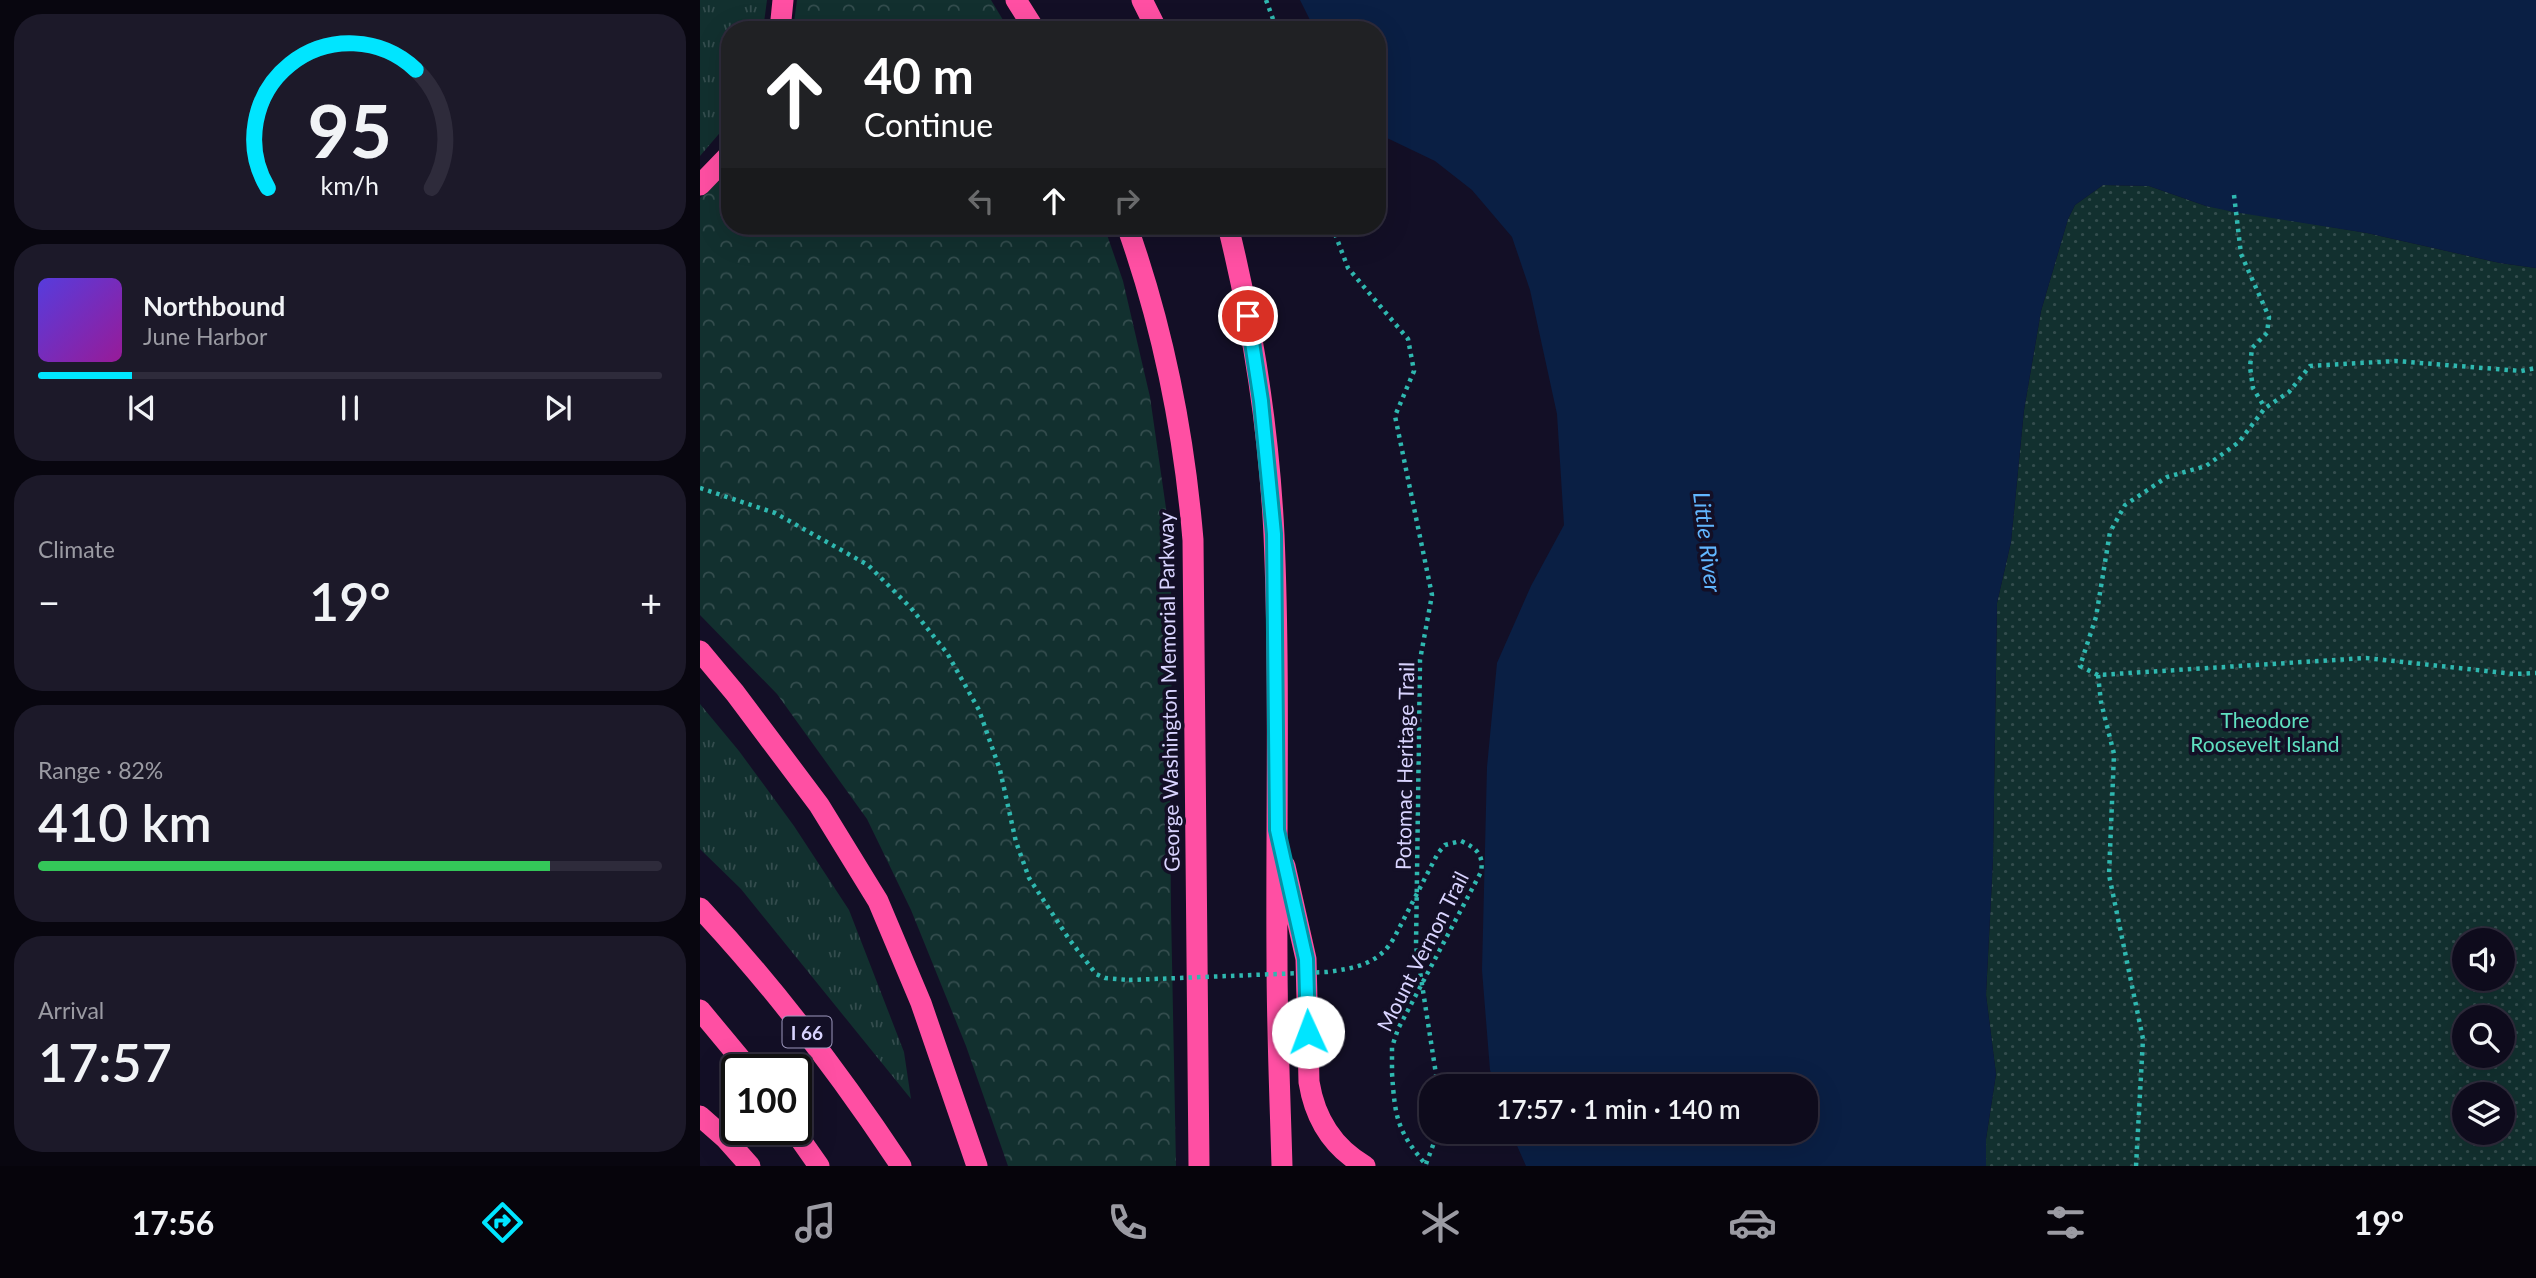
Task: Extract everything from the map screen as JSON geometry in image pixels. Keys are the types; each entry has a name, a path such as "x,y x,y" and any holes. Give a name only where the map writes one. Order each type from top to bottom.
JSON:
{"highway":[{"path":"781,21 783,0"},
{"path":"1016,0 1029,21"},
{"path":"1142,0 1152,21"},
{"path":"700,185 721,163"},
{"name":"George Washington Memorial Parkway","path":"1130,235 1166,358 1188,479 1193,541 1199,1166"},
{"path":"1230,235 1240,274 1261,401 1274,534 1277,961 1282,1166"},
{"path":"700,651 819,805 878,901 921,1003 977,1166"},
{"path":"1277,830 1306,959 1309,1082 1312,1099 1317,1116 1331,1138 1351,1158 1365,1166"},
{"name":"I 66","path":"700,908 774,990 845,1081 901,1166"},
{"path":"700,1010 737,1054"},
{"path":"700,1116 726,1139 750,1166"},
{"path":"804,1145 819,1166"}],"path":[{"path":"1266,0 1274,21"},
{"path":"2234,195 2241,254 2269,317 2267,333 2252,348 2250,366 2253,388 2265,408"},
{"name":"Potomac Heritage Trail","path":"1335,235 1348,268 1408,339 1415,371 1395,416 1433,595 1420,660 1416,946 1436,1074"},
{"path":"2536,368 2521,371 2396,361 2310,366 2289,392 2265,408 2239,442 2206,466 2167,477 2125,505 2110,532 2096,617 2080,666 2098,675 2366,658 2514,674 2536,673"},
{"name":"Mount Vernon Trail","path":"700,488 775,513 868,565 911,608 947,653 979,710 1000,770 1016,842 1029,878 1069,939 1096,974 1105,978 1129,980 1353,969 1372,962 1387,950 1438,853 1445,845 1461,841 1476,848 1483,861 1481,872 1398,1029 1392,1046 1394,1103 1399,1127 1411,1147 1427,1165"},
{"path":"2098,675 2101,702 2115,754 2109,875 2143,1039 2136,1166"},
{"path":"1427,1165 1434,1144"}],"green space":[{"path":"700,0 767,0 764,21 721,21 721,132 700,156"},
{"path":"797,0 991,0 1004,21 794,21"},
{"path":"721,179 721,235 1107,235 1123,281 1150,397 1170,536 1171,911 1176,1166 1008,1166 966,1046 911,910 867,819 777,694 700,615 700,198"},
{"name":"Theodore Roosevelt Island","path":"2103,185 2149,186 2206,206 2367,233 2500,263 2536,268 2536,1166 1986,1166 1986,1139 1996,1074 1986,995 1993,859 1997,603 2011,542 2024,410 2041,311 2068,219 2075,205"},
{"path":"700,704 739,751 794,826 849,910 904,1052 911,1099 741,889 700,849"}],"water":[{"name":"Little River","path":"1300,0 2536,0 2536,268 2500,263 2367,233 2234,212 2206,206 2149,186 2103,185 2075,205 2068,219 2041,311 2024,410 2011,542 1997,603 1993,859 1986,995 1996,1074 1986,1139 1986,1166 1526,1166 1516,1144 1818,1144 1818,1074 1491,1074 1482,970 1487,767 1497,663 1531,586 1564,525 1557,414 1530,290 1512,237 1472,190 1435,161 1386,137 1386,21 1310,21"}],"route":[{"path":"1248,316 1261,401 1274,534 1277,830 1306,959 1308,1032"}]}
